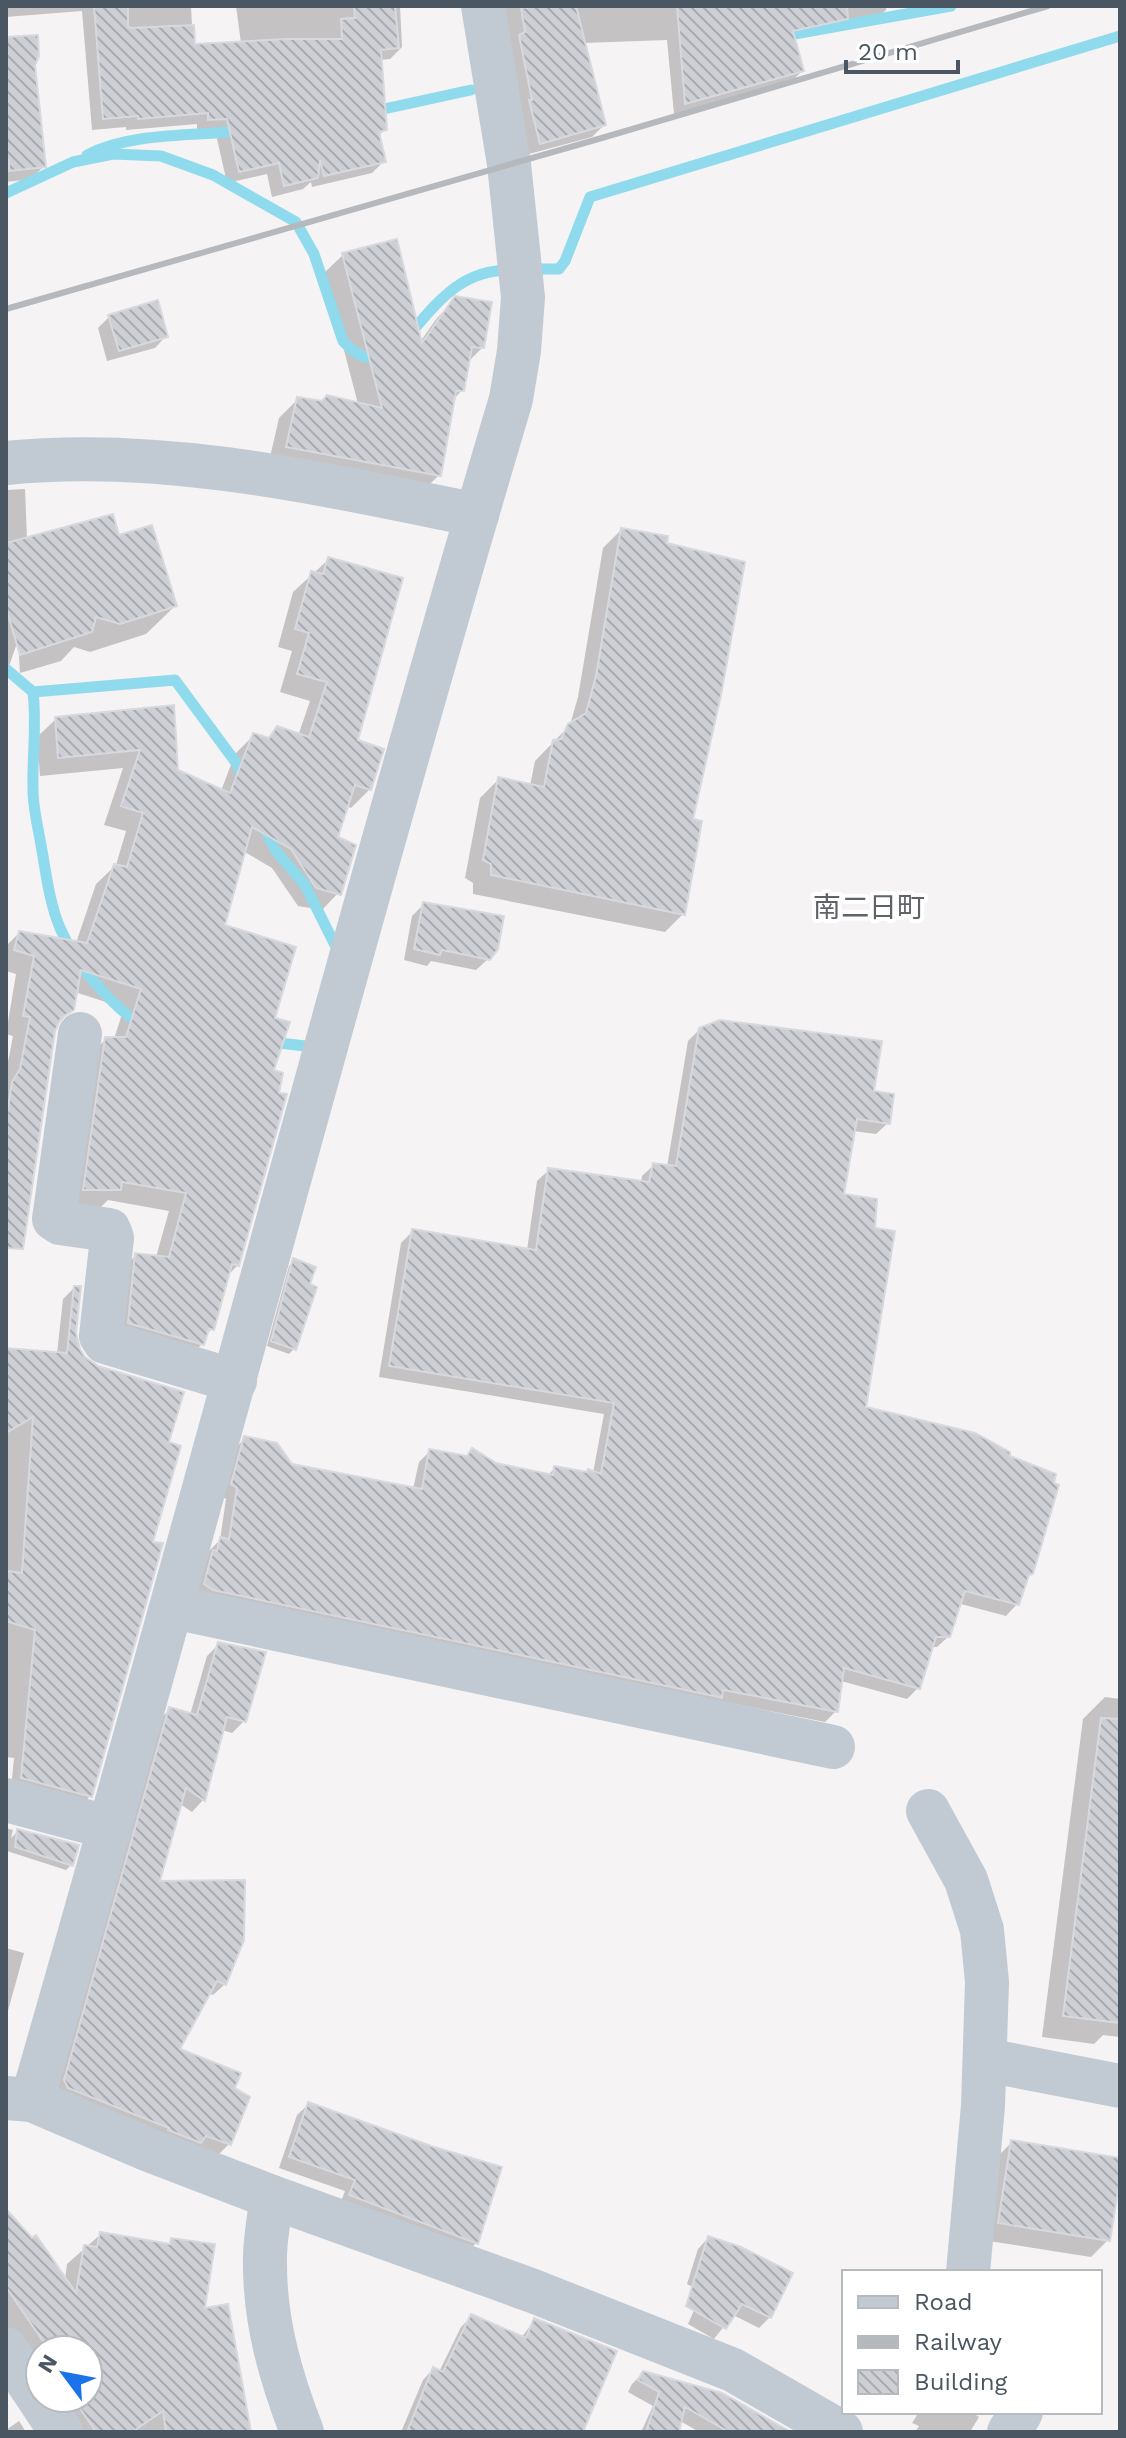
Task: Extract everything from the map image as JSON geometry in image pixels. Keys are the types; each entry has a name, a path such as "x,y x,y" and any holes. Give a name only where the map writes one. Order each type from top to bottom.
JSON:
{"street":[{"path":"483,6 509,164 523,297 511,399 111,1828 19,2099 272,2197 533,2291 733,2370 841,2432"},
{"path":"6,463 85,458 189,466 304,481 477,515"},
{"path":"80,1034 54,1219 60,1223 109,1230 112,1238 101,1336 105,1342 235,1381"},
{"path":"173,1607 833,1747"},
{"path":"6,1800 111,1828"},
{"path":"928,1811 966,1880 982,1930 987,1982 986,2060 968,2270"},
{"path":"986,2060 1120,2086"},
{"path":"272,2197 264,2263 269,2317 283,2383 302,2432"},
{"path":"6,2349 61,2432"},
{"path":"1009,2432 1020,2414"}],"building":[{"path":"94,6 128,6 128,27 132,28 194,25 195,44 342,39 341,19 355,18 354,7 395,6 399,48 381,50 387,130 379,132 386,162 324,176 320,160 318,178 284,186 279,163 239,172 227,119 208,120 208,113 103,119"},
{"path":"576,6 606,125 540,144 529,100 532,100 519,35 525,32 521,8"},
{"path":"677,6 847,6 848,19 793,31 804,71 685,104"},
{"path":"38,35 39,56 35,65 46,167 9,171 9,160 6,161 6,37"},
{"path":"397,239 422,343 455,296 492,302 484,348 472,347 464,391 456,391 441,476 286,447 297,397 322,401 327,395 382,408 342,253"},
{"path":"158,300 168,337 119,351 108,315"},
{"path":"113,514 119,535 152,525 177,606 120,624 96,617 92,632 20,655 6,608 6,543"},
{"path":"621,528 668,536 667,543 745,562 721,695 693,819 702,821 685,915 491,875 491,864 483,860 498,777 544,787 553,740 561,739 568,724 586,713 596,676"},
{"path":"328,557 403,578 358,740 384,749 371,790 355,785 338,837 356,845 341,895 316,888 291,849 252,827 225,925 296,947 275,1018 290,1022 274,1070 283,1073 279,1093 287,1094 239,1266 232,1264 214,1330 209,1329 204,1345 128,1323 135,1253 169,1257 186,1193 122,1182 121,1190 83,1190 105,1037 126,1037 141,989 81,970 74,1010 61,1018 55,1031 23,1249 6,1248 6,1121 12,1082 20,1069 30,1017 23,1016 34,956 14,950 19,931 87,943 114,864 127,867 143,813 121,806 140,750 58,758 55,717 174,705 178,770 230,793 253,733 269,738 277,726 309,737 327,682 297,674 309,633 295,629 311,571 323,574"},
{"path":"423,902 504,916 498,949 490,960 442,950 440,955 414,949"},
{"path":"720,1020 882,1041 874,1091 894,1094 890,1124 857,1119 844,1194 877,1199 875,1228 895,1231 866,1407 975,1433 1010,1452 1010,1456 1056,1474 1054,1483 1059,1485 1033,1574 1029,1575 1019,1605 965,1591 950,1637 936,1637 920,1689 844,1668 838,1712 723,1690 722,1698 213,1590 204,1584 213,1550 217,1551 220,1537 229,1539 237,1488 231,1484 244,1436 277,1443 292,1464 422,1489 429,1449 467,1456 472,1448 496,1463 553,1475 554,1466 587,1472 588,1469 601,1474 614,1403 389,1366 412,1229 536,1250 548,1168 649,1182 653,1163 676,1166 699,1028"},
{"path":"293,1258 316,1267 310,1284 317,1287 296,1350 271,1341"},
{"path":"74,1286 81,1286 76,1333 85,1357 98,1366 184,1392 169,1442 181,1446 153,1542 163,1543 92,1797 21,1778 35,1630 6,1621 6,1571 22,1573 33,1417 6,1433 6,1348 67,1353"},
{"path":"218,1642 266,1652 246,1722 227,1717 205,1801 186,1788 160,1881 245,1880 244,1940 226,1985 217,1981 180,2049 241,2073 235,2088 250,2097 231,2145 206,2136 201,2143 68,2088 64,2080 169,1707 197,1715"},
{"path":"1101,1718 1120,1719 1120,2023 1063,2016"},
{"path":"17,1829 79,1845 73,1866 15,1847"},
{"path":"308,2102 434,2147 502,2167 478,2244 349,2195 355,2180 289,2157"},
{"path":"1011,2140 1120,2158 1120,2179 1110,2241 998,2223"},
{"path":"6,2209 32,2238 36,2235 76,2293 84,2245 97,2247 100,2232 170,2244 171,2238 215,2244 205,2308 228,2304 251,2432 166,2432 163,2411 132,2432 96,2432 84,2414 104,2414 104,2334 38,2334 6,2287"},
{"path":"708,2236 741,2247 793,2273 771,2318 742,2304 726,2329 686,2306"},
{"path":"471,2314 526,2338 534,2318 617,2351 583,2432 407,2432 433,2367 443,2372"},
{"path":"643,2371 722,2393 791,2432 729,2432 685,2407 679,2432 646,2432 659,2392 638,2380"}],"waterway":[{"path":"783,36 951,6"},
{"path":"531,269 559,269 590,197 1120,36"},
{"path":"370,112 471,90"},
{"path":"87,155 123,142 243,131"},
{"path":"6,193 73,162 113,154 161,156 213,175 296,222 314,254 343,341 361,355 371,358 382,356"},
{"path":"408,336 440,301 463,282 492,271 510,270"},
{"path":"6,669 33,692 34,804 48,887 60,928 75,956 95,982 142,1026"},
{"path":"33,692 175,680 237,764 245,782"},
{"path":"262,824 276,851 305,885 335,945"},
{"path":"271,1042 305,1046"}],"railway":[{"path":"6,309 1048,6"}],"district":[{"name":"南二日町","path":"869,907"}]}
